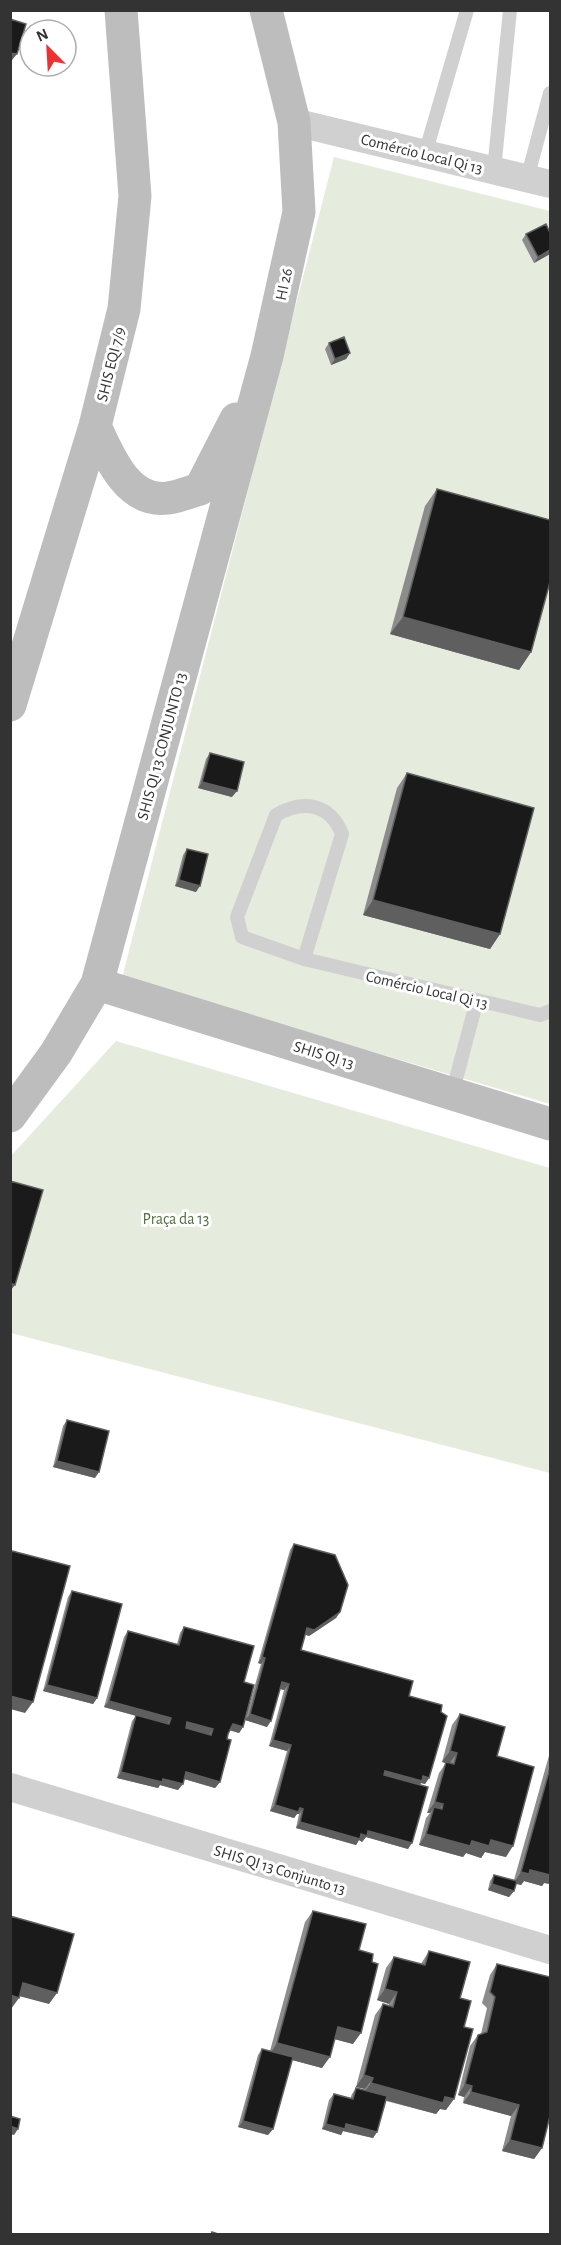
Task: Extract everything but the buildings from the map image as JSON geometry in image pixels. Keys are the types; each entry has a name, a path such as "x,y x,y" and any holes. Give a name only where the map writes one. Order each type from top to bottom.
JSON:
{"street":[{"name":"SHIS EQI 7/9","path":"10,705 95,426 124,309 135,196 121,10"},
{"name":"HI 26","path":"266,10 294,122 299,212 267,356"},
{"name":"Comércio Local Qi 13","path":"294,122 539,182"},
{"path":"95,426 114,469 129,484 148,495 166,499 200,489 267,356"},
{"name":"SHIS QI 13 CONJUNTO 13","path":"10,1116 56,1053 97,984 267,356"},
{"name":"SHIS QI 13","path":"97,984 550,1124"},
{"name":"SHIS QI 13 Conjunto 13","path":"10,1787 550,1950"}],"lane":[{"path":"425,154 467,10"},
{"path":"494,170 510,10"},
{"path":"539,182 550,93"},
{"name":"Comércio Local Qi 13","path":"304,959 342,834 337,821 325,811 309,805 290,807 276,815 237,916 242,937 304,959 540,1015 550,1011"},
{"path":"452,1094 477,1000"}],"green space":[{"path":"334,157 550,211 550,1104 122,978"},
{"name":"Praça da 13","path":"116,1041 550,1168 550,1473 11,1333 10,1157"}]}
